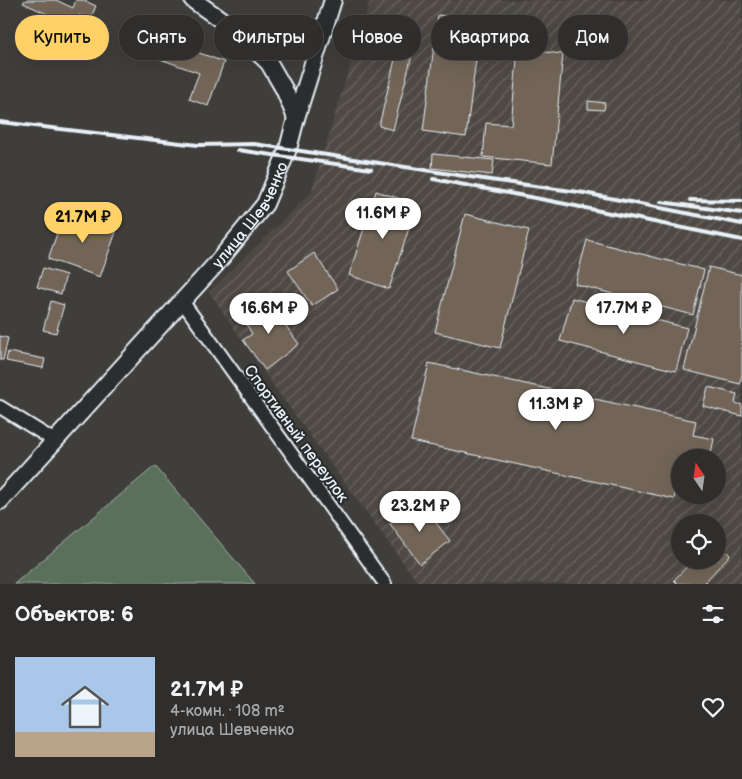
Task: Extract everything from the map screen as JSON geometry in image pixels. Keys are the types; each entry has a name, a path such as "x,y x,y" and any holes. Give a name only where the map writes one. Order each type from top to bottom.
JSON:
{"street":[{"path":"193,0 230,26 269,64 284,89 296,118"},
{"name":"улица Шевченко","path":"0,501 216,264 266,204 288,149 333,0"},
{"name":"Спортивный переулок","path":"182,300 384,584"},
{"path":"0,407 55,441"}],"shaded area":[{"path":"370,0 742,0 742,584 419,584 273,385 209,292 311,193 352,60 421,60 421,15 365,15"}],"green space":[{"path":"155,466 255,584 14,584"}],"building":[{"path":"25,0 56,0 73,8 76,0 83,0 96,6 92,15 50,15 23,3"},
{"path":"548,52 558,53 558,60 562,60 552,164 483,157 486,123 511,125 517,60 548,60"},
{"path":"204,55 214,60 224,62 208,106 189,99 199,73 163,60 204,60"},
{"path":"395,60 411,60 393,130 379,126"},
{"path":"432,60 476,60 466,137 423,131"},
{"path":"588,101 605,103 604,110 588,109"},
{"path":"433,154 494,160 492,175 432,168"},
{"path":"376,191 417,204 389,289 349,275"},
{"path":"65,211 117,229 100,277 48,259"},
{"path":"465,214 529,230 500,348 435,332"},
{"path":"587,240 704,270 693,315 575,284"},
{"path":"314,253 338,289 312,306 288,271"},
{"path":"709,267 742,275 742,374 740,384 684,370"},
{"path":"43,268 66,275 61,294 37,287"},
{"path":"572,298 687,328 676,371 560,341"},
{"path":"275,300 289,318 283,322 299,344 265,370 243,340 252,334 246,319 248,315"},
{"path":"51,301 64,305 56,333 43,330"},
{"path":"0,336 8,338 3,360 0,360"},
{"path":"8,352 45,359 43,368 6,361"},
{"path":"429,363 696,421 693,435 714,439 712,449 671,449 671,498 411,441"},
{"path":"708,387 737,394 735,403 742,405 742,416 703,406"},
{"path":"420,502 450,541 420,564 390,524"},
{"path":"726,551 730,555 726,559"},
{"path":"684,569 717,569 703,584 678,584 674,580"}],"railway":[{"path":"0,122 198,145 254,144 579,192 742,224"},
{"path":"238,150 371,169"},
{"path":"433,179 742,240"},
{"path":"690,200 742,201"},
{"path":"661,202 742,213"}]}
